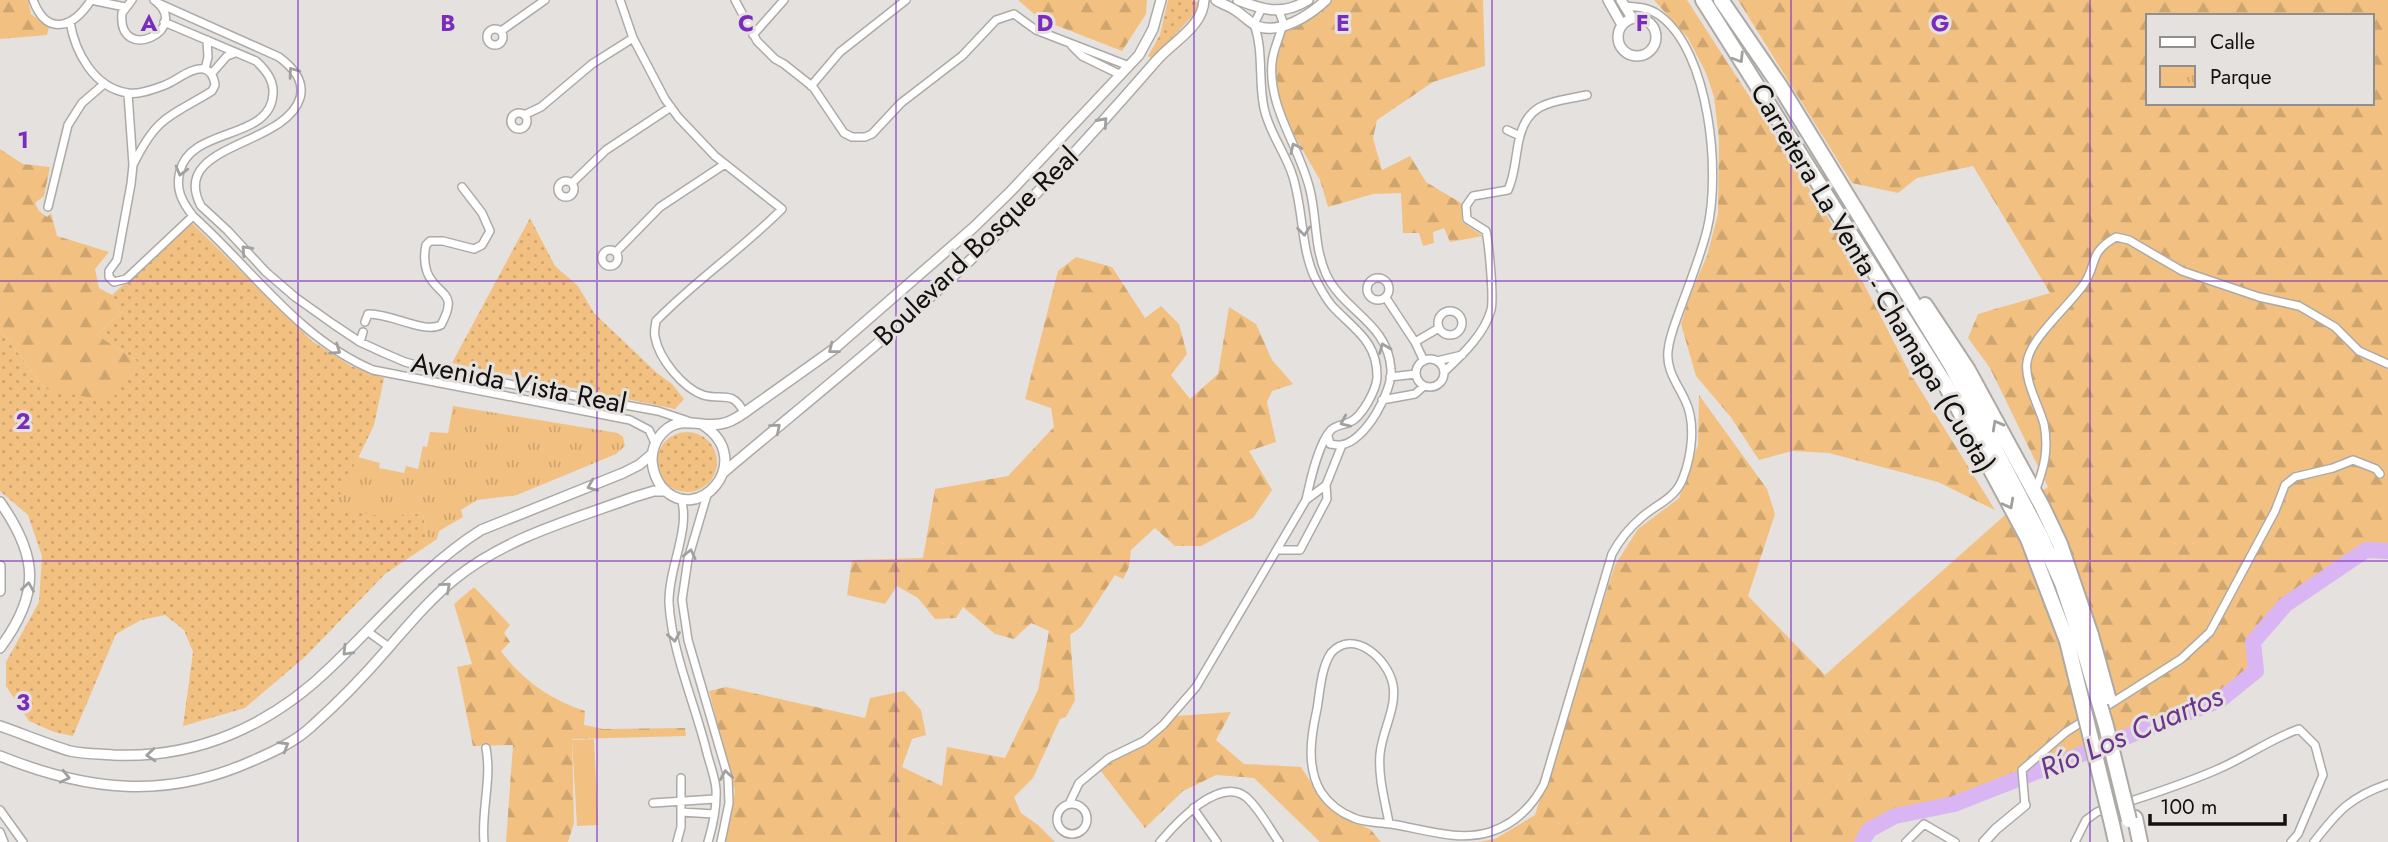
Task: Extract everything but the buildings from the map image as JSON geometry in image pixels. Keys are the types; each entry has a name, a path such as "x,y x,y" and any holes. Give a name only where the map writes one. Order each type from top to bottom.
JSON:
{"highway":[{"name":"Carretera La Venta - Chamapa (Cuota)","path":"1703,0 1944,384 2079,638 2116,842"},
{"name":"Carretera La Venta - Chamapa (Cuota)","path":"1721,0 1780,86 1951,365 2040,536 2062,583 2106,726 2132,819 2133,842"},
{"path":"1875,240 1927,309 1968,370 2035,492 2060,544 2079,638"},
{"path":"2132,819 2140,842"}],"street":[{"path":"33,0 37,11 47,21 58,24 70,22 82,14 91,0 128,2 122,13 122,27 126,33 138,40 158,34 164,22 161,2"},
{"path":"173,10 176,0"},
{"path":"500,31 545,0"},
{"path":"620,0 633,38 671,107 725,164 782,209 656,321 655,337 668,363 684,385 705,396 726,395 740,403 744,413"},
{"path":"735,0 753,35 775,59 811,86 844,133 852,137 872,134 901,103 962,56 996,20 1005,15 1014,14 1036,30 1129,66"},
{"path":"753,35 784,0"},
{"path":"811,86 840,52 906,0"},
{"name":"Boulevard Bosque Real","path":"703,425 733,420 834,349 974,227 1129,66 1148,41 1161,0"},
{"name":"Boulevard Bosque Real","path":"724,472 920,306 1025,206 1161,55 1196,23 1204,7 1204,0"},
{"path":"1216,0 1254,24 1269,29 1307,15 1326,0"},
{"path":"1238,0 1261,9 1279,11 1291,9 1308,0"},
{"path":"1608,0 1622,25"},
{"name":"Avenida Vista Real","path":"161,2 173,10 279,57 292,68 299,79 301,90 295,108 275,127 219,153 198,171 195,184 196,197 201,206 266,272 295,297 360,342 405,362 439,371 648,409 691,422"},
{"path":"1622,3 1632,18"},
{"path":"1389,824 1380,754 1393,698 1393,684 1388,671 1377,657 1360,644 1345,643 1335,648 1328,657 1314,724 1311,755 1313,772 1320,790 1339,810 1363,821 1470,836 1505,826 1528,808 1544,784 1612,554 1630,528 1672,495 1685,472 1691,441 1690,418 1686,402 1670,372 1668,351 1707,229 1712,173 1708,113 1691,60 1678,35 1660,15 1646,8 1622,3"},
{"path":"1069,804 1083,807 1087,816 1086,825 1075,834 1061,829 1057,820 1060,810 1069,804 1079,783 1110,758 1144,741 1196,687 1306,500 1310,481 1327,436 1333,427 1352,422 1365,408 1377,379 1372,349 1368,342 1355,326 1332,306 1314,276 1306,247 1301,203 1292,173 1264,109 1261,53 1254,24 1261,9"},
{"path":"1278,550 1300,550 1327,499 1326,485 1342,446 1359,436 1374,417 1391,370 1387,351 1374,327 1339,295 1326,274 1318,250 1310,187 1285,127 1272,77 1275,44 1282,26 1279,11"},
{"path":"1632,18 1644,18 1654,27 1657,39 1651,51 1633,56 1622,49 1618,37 1622,25 1632,18"},
{"path":"70,22 77,50 94,74 104,83 128,94 154,89 194,70 208,71 235,53"},
{"name":"Avenida Vista Real","path":"164,22 256,61 265,68 274,90 272,102 260,119 197,146 188,153 181,165 178,190 192,216 285,308 334,349 373,370 629,420 649,430 655,443"},
{"path":"524,115 541,107 592,64 633,38"},
{"path":"133,165 152,130 161,121 212,90 215,85 208,71 207,40"},
{"path":"1072,45 1082,56 1121,75"},
{"path":"48,207 68,125 82,103 104,83"},
{"path":"128,94 133,165 117,260 109,271 109,277 114,282 126,279 192,216"},
{"path":"1382,400 1415,394 1424,386 1436,386 1442,381 1444,372 1478,335 1491,309 1486,231 1467,219 1466,206 1473,196 1508,190 1514,177 1514,158 1524,122 1535,108 1587,95"},
{"path":"572,183 606,150 671,107"},
{"path":"1507,130 1520,136"},
{"path":"232,133 242,144"},
{"path":"616,252 660,207 725,164"},
{"path":"365,320 373,314 398,318 424,328 434,329 441,325 449,308 446,294 428,274 424,255 426,245 430,241 443,242 474,249 482,245 490,231 482,214 462,187"},
{"path":"1010,192 1025,206"},
{"path":"2035,492 2046,463 2046,452 2044,424 2032,391 2026,363 2034,343 2085,282 2096,252 2103,244 2116,237 2129,240 2182,271 2259,297 2299,306 2335,327 2359,351 2388,364"},
{"path":"257,280 266,272"},
{"path":"285,308 295,297"},
{"path":"1386,298 1415,342 1423,361"},
{"path":"1415,342 1439,328"},
{"path":"360,342 363,332"},
{"path":"1424,386 1416,374 1423,361 1437,361 1462,355"},
{"path":"1437,361 1444,372"},
{"path":"1390,377 1416,374"},
{"path":"0,756 33,769 81,780 138,788 170,786 223,773 280,749 310,729 389,647 420,609 491,553 634,496 654,491 666,491 681,498 694,499 707,495 718,485 724,472 725,461 718,438 703,425 679,423 668,428 655,443 652,454 653,469 657,480 666,491"},
{"path":"1327,436 1330,444 1342,446"},
{"path":"0,726 72,752 142,756 203,746 259,723 291,702 330,668 461,543 481,530 623,473 652,454"},
{"path":"1984,842 2025,805 2022,770 2066,732 2181,659 2210,632 2275,511 2284,485 2295,477 2353,460 2376,469 2380,474"},
{"path":"1310,481 1326,485"},
{"path":"1306,500 1326,485"},
{"path":"707,495 688,559 682,600 688,640 728,777 729,803 721,842"},
{"path":"681,498 685,521 674,558 669,601 674,643 702,732 716,789 708,842"},
{"path":"0,502 17,526 24,542 29,560 30,582 18,621 0,648"},
{"path":"0,566 0,591"},
{"path":"367,631 389,647"},
{"path":"2075,842 2086,820 2097,812 2217,770 2262,748 2277,737 2299,729 2315,745 2322,775 2298,834 2291,842"},
{"path":"484,842 482,824 485,793 490,778 486,748"},
{"path":"677,842 681,812 681,778"},
{"path":"2314,842 2336,814 2360,794 2388,784"},
{"path":"1161,840 1193,808 1210,797 1229,791 1245,796 1279,842"},
{"path":"653,803 715,800"},
{"path":"1193,808 1217,842"},
{"path":"0,810 23,842"},
{"path":"681,812 714,814"},
{"path":"1906,842 1924,824 1955,842"},
{"path":"0,832 4,842"}],"green space":[{"path":"0,0 28,0 31,14 49,27 47,35 0,39"},
{"path":"1018,0 1147,0 1146,14 1122,51 1040,19"},
{"path":"1168,0 1191,0 1200,3 1196,12 1153,59 1148,56 1160,35"},
{"path":"1330,0 1483,0 1485,66 1433,82 1377,120 1373,138 1382,170 1410,156 1426,182 1461,203 1462,222 1483,236 1450,242 1444,228 1433,232 1434,243 1423,246 1419,233 1403,233 1401,193 1373,194 1328,207 1320,180 1295,137 1280,103 1275,64 1285,30 1321,13"},
{"path":"1654,0 1687,0 1836,230 1910,373 1995,510 1938,482 1829,453 1792,451 1759,460 1730,416 1696,376 1681,324 1707,256 1718,214 1719,139 1714,97 1706,73 1688,38"},
{"path":"1738,0 2388,0 2388,551 2366,550 2285,605 2254,642 2256,671 2220,700 1954,804 1895,816 1869,830 1862,842 1477,842 1495,839 1535,815 1615,565 1638,529 1679,498 1698,445 1699,395 1767,489 1775,514 1748,596 1825,675 2004,516 2048,487 1990,368 1968,338 1978,314 2050,293 1973,166 1917,178 1898,193 1852,183"},
{"path":"0,149 23,164 50,167 44,196 35,203 39,211 47,217 51,213 57,236 109,252 95,269 99,288 112,295 121,313 97,335 137,361 117,395 92,398 45,389 0,329"},
{"path":"530,218 555,266 578,286 594,313 672,384 684,399 675,409 452,363"},
{"path":"192,223 312,341 351,366 384,378 374,425 334,508 423,514 428,545 385,574 306,656 245,708 183,726 193,652 184,630 165,615 141,620 116,634 73,736 54,732 29,721 6,686 6,662 39,602 42,556 28,515 0,491 0,329 45,389 137,361 97,335 121,313 112,295"},
{"path":"1076,257 1112,267 1145,318 1161,306 1179,324 1187,354 1171,375 1190,399 1218,374 1229,307 1256,324 1272,360 1293,384 1272,391 1267,402 1276,442 1249,451 1272,490 1253,518 1201,546 1175,546 1155,528 1131,550 1129,567 1123,579 1115,575 1081,627 1070,635 1075,700 1066,717 1060,719 1033,778 1014,797 1021,813 1055,842 725,842 735,792 709,691 726,687 865,718 870,698 904,691 921,710 926,735 912,739 902,767 942,786 947,747 1005,758 1038,690 1049,631 1031,623 1014,639 995,634 963,607 956,618 935,619 918,598 897,586 885,604 847,595 852,560 923,558 935,489 1008,476 1054,427 1051,408 1025,399 1058,271"},
{"path":"453,406 618,433 623,437 625,446 616,454 517,495 477,500 461,510 463,517 439,531 437,539 428,545 423,514 407,513 398,519 333,508 358,457 380,463 379,468 404,473 406,466 418,469 423,446 427,447 430,432 448,433"},
{"path":"687,432 704,437 712,445 717,462 712,479 704,487 687,492 670,487 662,479 657,462 662,445 670,437"},
{"path":"474,587 510,625 504,633 510,642 501,651 518,671 538,688 585,711 584,725 603,729 685,728 686,736 572,739 574,823 568,842 506,842 513,745 473,746 457,667 472,664 454,604"},
{"path":"1231,712 1216,740 1244,764 1301,767 1326,806 1371,830 1381,842 1320,842 1254,778 1216,775 1183,791 1145,828 1100,770 1144,745 1177,716"},
{"path":"594,739 598,825 577,826 572,740"}],"waterway":[{"name":"Río Los Cuartos","path":"1862,842 1869,830 1895,816 1954,804 2220,700 2256,671 2253,642 2285,605 2366,550 2388,551"}]}
